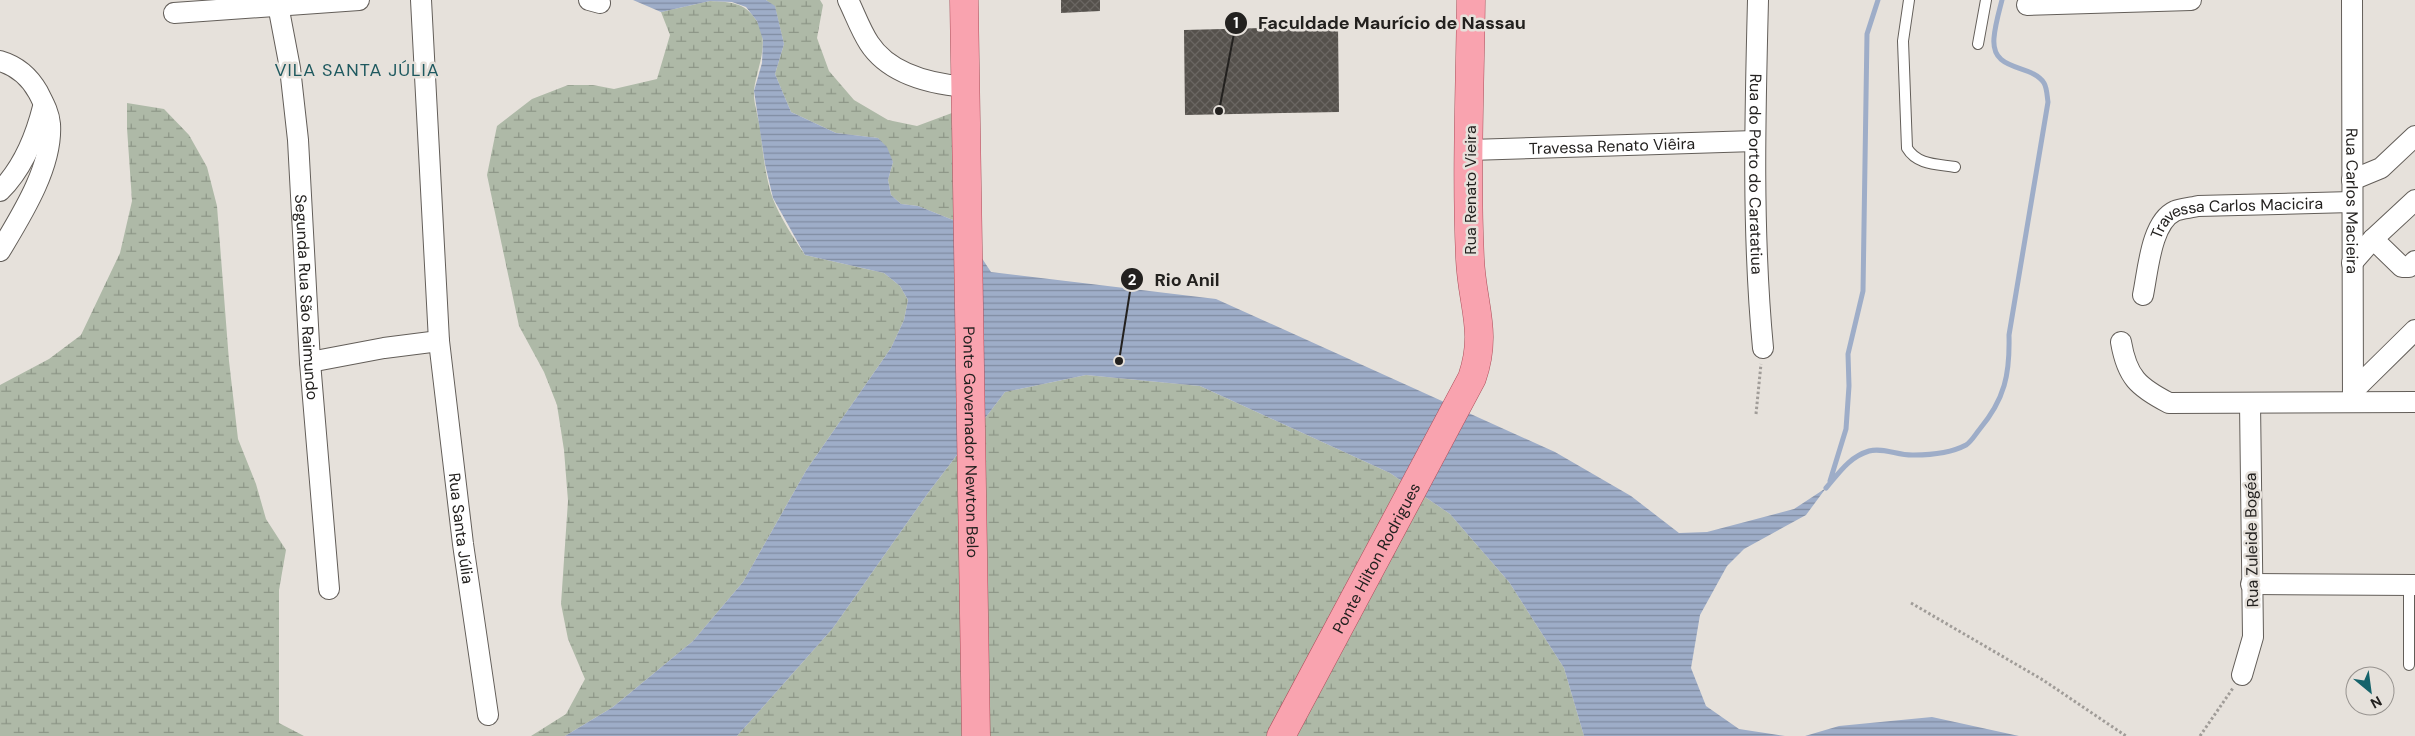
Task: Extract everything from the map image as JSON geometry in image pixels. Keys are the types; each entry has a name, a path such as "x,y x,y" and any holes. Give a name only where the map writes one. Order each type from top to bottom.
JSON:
{"main road":[{"name":"Ponte Governador Newton Belo","path":"964,0 976,736"},
{"name":"Rua Renato Vieira","path":"1471,0 1470,258 1480,331 1479,359 1472,378"},
{"name":"Ponte Hilton Rodrigues","path":"1281,736 1472,378"}],"street":[{"name":"Rua Santa Júlia","path":"421,0 439,341 463,544 488,715"},
{"path":"848,0 870,44 889,63 913,76 939,84 966,87"},
{"name":"Rua do Porto do Caratatiua","path":"1758,0 1755,141 1759,292 1763,348"},
{"path":"2026,3 2191,0"},
{"name":"Rua Carlos Macieira","path":"2352,0 2353,396"},
{"path":"174,13 198,6 278,5 346,1"},
{"name":"Segunda Rua São Raimundo","path":"278,5 290,68 298,140 310,362 329,589"},
{"path":"0,61 17,68 28,77 44,103 50,124 47,152 40,174 23,212 0,250"},
{"path":"0,191 14,176 24,159 38,125 44,103"},
{"path":"2352,180 2381,168 2415,136"},
{"name":"Travessa Renato Viêira","path":"1470,150 1755,141"},
{"path":"2352,263 2373,239 2415,200"},
{"name":"Travessa Carlos Macicira","path":"2143,295 2156,234 2161,223 2175,211 2198,206 2352,202"},
{"path":"2373,239 2402,267 2409,267 2415,261"},
{"path":"2353,396 2415,330"},
{"path":"310,362 384,348 439,341"},
{"path":"2121,342 2124,361 2130,375 2146,391 2169,403 2250,403 2353,396 2407,402 2415,386"},
{"name":"Rua Zuleide Bogéa","path":"2242,675 2253,637 2250,403"},
{"path":"2251,584 2412,585"}],"lane":[{"path":"1909,0 1903,41 1908,148 1912,157 1921,162 1955,167"},
{"path":"1978,44 1986,0"},
{"path":"2409,665 2412,585"}],"path":[{"path":"1756,414 1763,348"},
{"path":"1911,603 2043,680 2126,736"},
{"path":"2200,736 2242,675"}],"green space":[{"path":"766,0 820,0 823,5 817,38 829,71 854,100 888,120 917,126 960,110 958,222 918,206 901,204 891,195 888,180 893,162 878,138 836,133 791,112 775,74 784,44 775,7"},
{"path":"710,1 742,6 752,14 760,28 763,46 754,90 754,99 768,182 773,199 788,228 805,255 884,273 900,286 908,300 904,320 891,348 807,469 743,582 693,641 613,707 565,736 531,736 566,714 585,679 568,639 561,604 568,501 564,450 557,405 544,372 519,326 487,175 497,126 532,99 568,85 593,85 614,89 657,79 670,35 661,12"},
{"path":"127,103 164,109 189,135 207,167 217,206 229,361 238,439 256,484 266,519 286,550 279,590 279,723 304,736 0,736 0,385 49,359 81,335 120,253 132,201"},
{"path":"1086,375 1200,386 1390,473 1450,514 1509,582 1564,668 1584,736 737,736 833,628 928,493 1005,392"}],"water":[{"path":"633,0 766,0 775,6 784,44 775,74 791,112 836,133 878,138 887,147 893,162 888,180 891,195 901,204 918,206 958,222 991,272 1216,299 1555,452 1631,496 1679,533 1707,532 1794,509 1826,488 1806,515 1744,549 1727,566 1700,615 1691,668 1706,706 1739,729 1785,736 1584,736 1564,668 1509,582 1450,514 1390,473 1200,386 1086,375 1005,392 928,493 833,628 737,736 565,736 613,707 693,641 743,582 807,469 891,348 904,320 908,300 900,286 884,273 805,255 773,198 765,164 754,91 762,63 763,40 757,21 746,7 732,2 710,1 661,12"},
{"path":"1932,717 2019,736 1805,736 1839,726"}],"building":[{"path":"1061,0 1100,0 1100,11 1061,13"},
{"path":"1338,26 1339,112 1185,115 1184,30"}],"waterway":[{"path":"1830,481 1846,429 1849,386 1848,354 1863,291 1867,34 1878,0"},
{"path":"1826,488 1850,461 1869,451 1880,450 1908,455 1927,455 1947,452 1966,445 1988,419 2004,386 2007,374 2009,335 2048,102 2044,83 2030,72 2005,62 1999,57 1995,49 1994,38 2002,0"}],"place":[{"name":"Faculdade Maurício de Nassau","path":"1219,111"},
{"name":"Rio Anil","path":"1119,361"}],"district":[{"name":"VILA SANTA JÚLIA","path":"357,70"}]}
